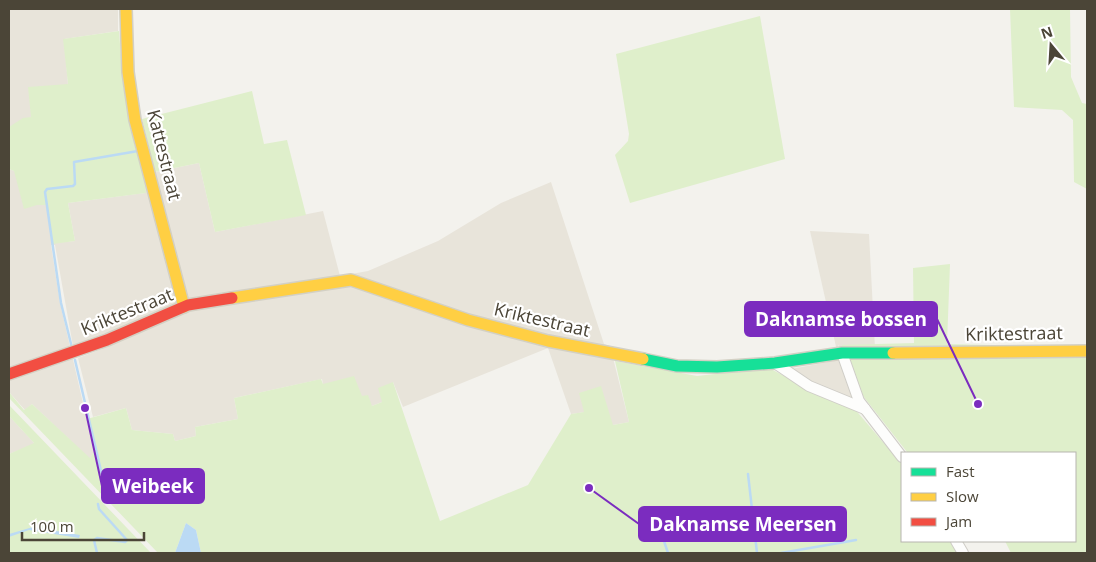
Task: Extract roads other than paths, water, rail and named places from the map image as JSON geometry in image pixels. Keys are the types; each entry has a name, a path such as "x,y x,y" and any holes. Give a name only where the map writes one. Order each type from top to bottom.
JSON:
{"street":[{"name":"Kattestraat","path":"126,9 128,72 135,120 184,308"},
{"name":"Kriktestraat","path":"9,374 108,340 184,308 351,280 468,320 548,341 677,366 716,368 775,364 842,353 1087,351"},
{"path":"842,353 860,401 901,456"},
{"path":"775,364 809,386 866,409"},
{"path":"957,542 963,553"}],"water":[{"path":"186,523 196,530 201,553 175,553"},
{"path":"33,527 80,535 79,538 29,530 9,537 9,534"}],"waterway":[{"path":"72,348 61,303 45,192 47,189 73,186 75,184 74,162 138,151"},
{"path":"75,360 105,488"},
{"path":"748,474 757,553"},
{"path":"97,553 94,540 97,538 125,542 127,540 99,509 98,504"},
{"path":"662,535 668,553"},
{"path":"781,553 856,540"}],"place":[{"name":"Daknamse bossen","path":"978,404"},
{"name":"Weibeek","path":"85,408"},
{"name":"Daknamse Meersen","path":"589,488"}]}
